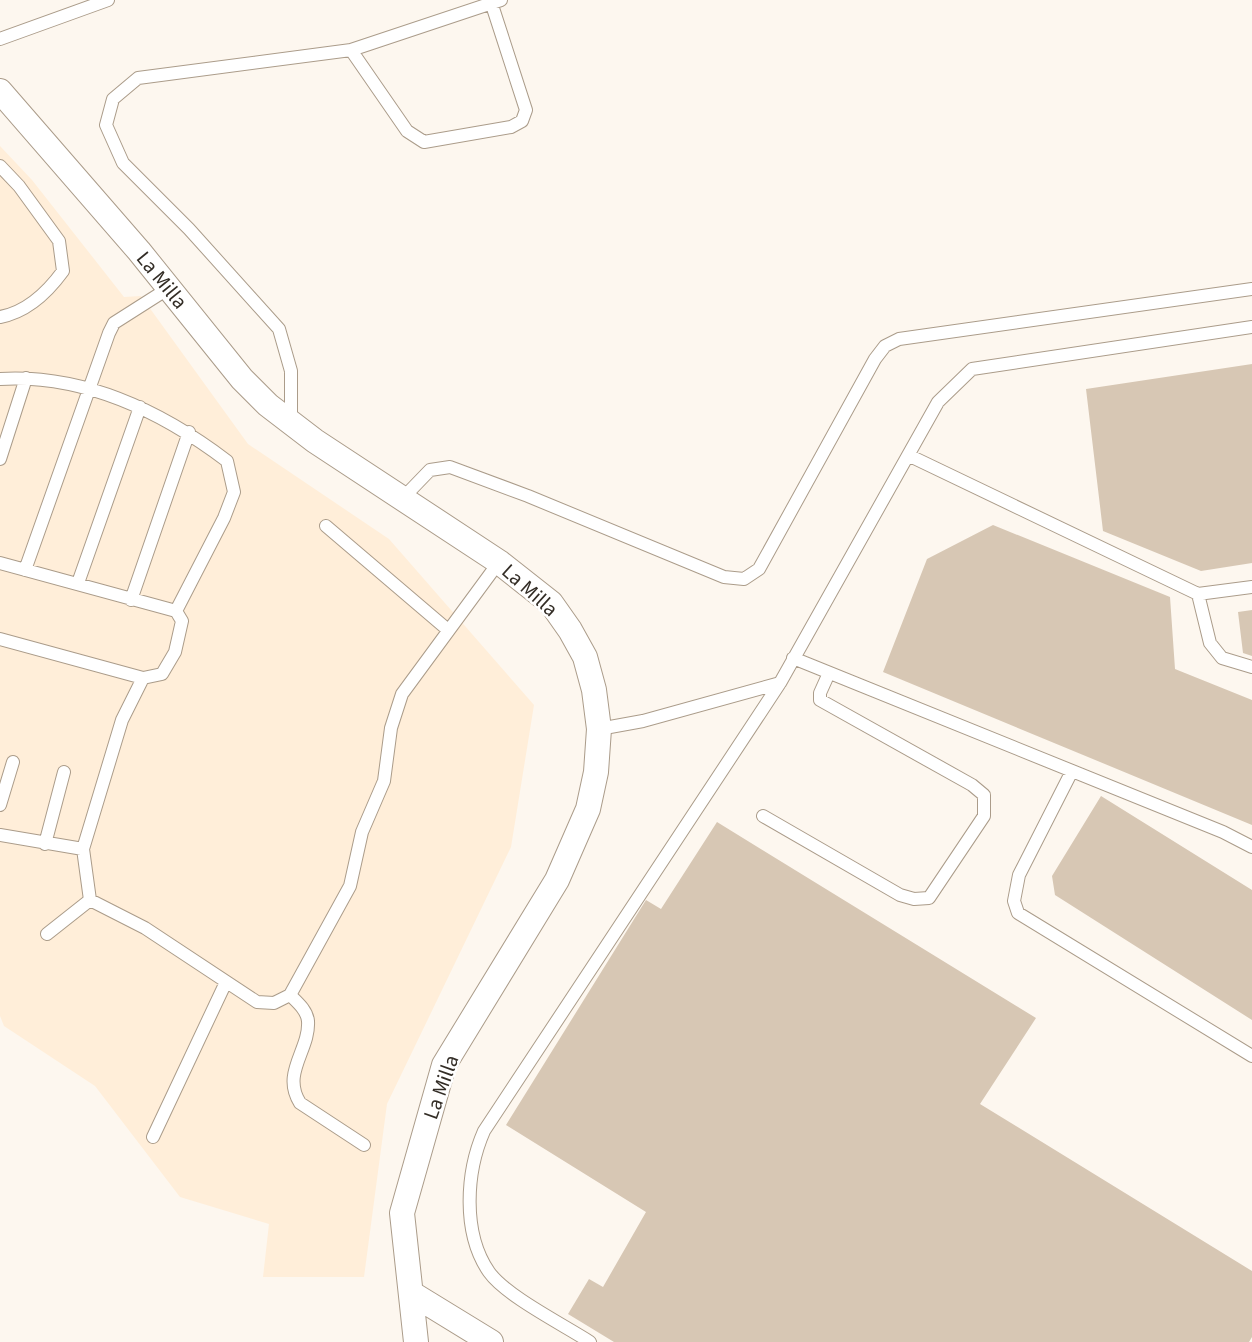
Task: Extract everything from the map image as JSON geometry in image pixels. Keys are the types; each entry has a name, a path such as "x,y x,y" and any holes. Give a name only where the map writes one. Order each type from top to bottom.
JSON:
{"street":[{"name":"La Milla","path":"0,91 169,288 242,379 291,423 499,562 551,603 585,657 594,690 599,729 596,772 588,809 557,880 444,1065 402,1213 416,1342"},
{"path":"411,1293 491,1342"}],"lane":[{"path":"0,39 89,3 108,0"},
{"path":"291,423 291,370 279,329 189,229 123,163 106,125 113,99 138,78 351,50 496,3 525,110 522,122 511,127 424,142 407,131 351,50"},
{"path":"0,165 19,186 59,241 63,271 49,290 16,314 0,317"},
{"path":"26,570 114,323 169,288"},
{"path":"402,499 430,470 450,467 528,496 724,577 744,579 759,569 875,359 885,346 899,339 1252,289"},
{"path":"590,1342 508,1290 489,1273 477,1246 472,1222 470,1189 474,1153 484,1131 780,683 910,456 938,402 972,369 1252,327"},
{"path":"0,459 26,378"},
{"path":"0,379 26,378 90,387 140,407 189,432 227,461 234,492 224,518 176,611"},
{"path":"78,584 140,407"},
{"path":"132,600 189,432"},
{"path":"910,456 1198,594 1252,587"},
{"path":"326,526 448,630"},
{"path":"90,900 145,928 257,1002 274,1003 290,994 350,886 362,832 384,781 390,728 402,694 499,562"},
{"path":"0,563 176,611 183,621 175,652 162,674 142,678 0,639"},
{"path":"1198,594 1210,643 1222,658 1252,668"},
{"path":"793,658 1223,832 1252,847"},
{"path":"763,816 900,895 914,899 928,898 984,816 984,795 972,785 820,700 820,693 829,673"},
{"path":"90,900 83,849 122,720 142,678"},
{"path":"599,729 643,722 780,683"},
{"path":"0,805 13,762"},
{"path":"1072,771 1019,875 1014,901 1018,913 1252,1056"},
{"path":"45,844 64,772"},
{"path":"0,835 83,849"},
{"path":"47,934 90,900"},
{"path":"153,1137 226,982"},
{"path":"290,994 303,1009 308,1021 295,1066 293,1093 300,1104 364,1145"}],"shaded area":[{"path":"0,146 32,180 124,297 141,296 248,444 389,539 534,705 511,847 387,1104 364,1277 263,1277 269,1224 180,1197 95,1086 4,1026 0,1016"}],"building":[{"path":"1252,364 1252,563 1201,571 1103,531 1086,389"},
{"path":"993,525 1170,597 1175,669 1252,700 1252,825 883,672 927,559"},
{"path":"1252,610 1252,656 1243,653 1238,612"},
{"path":"1101,796 1252,890 1252,1020 1055,895 1052,876"},
{"path":"717,822 1036,1018 980,1104 1252,1271 1252,1337 1249,1342 614,1342 568,1314 589,1279 603,1287 646,1212 506,1125 646,900 661,909"}]}
